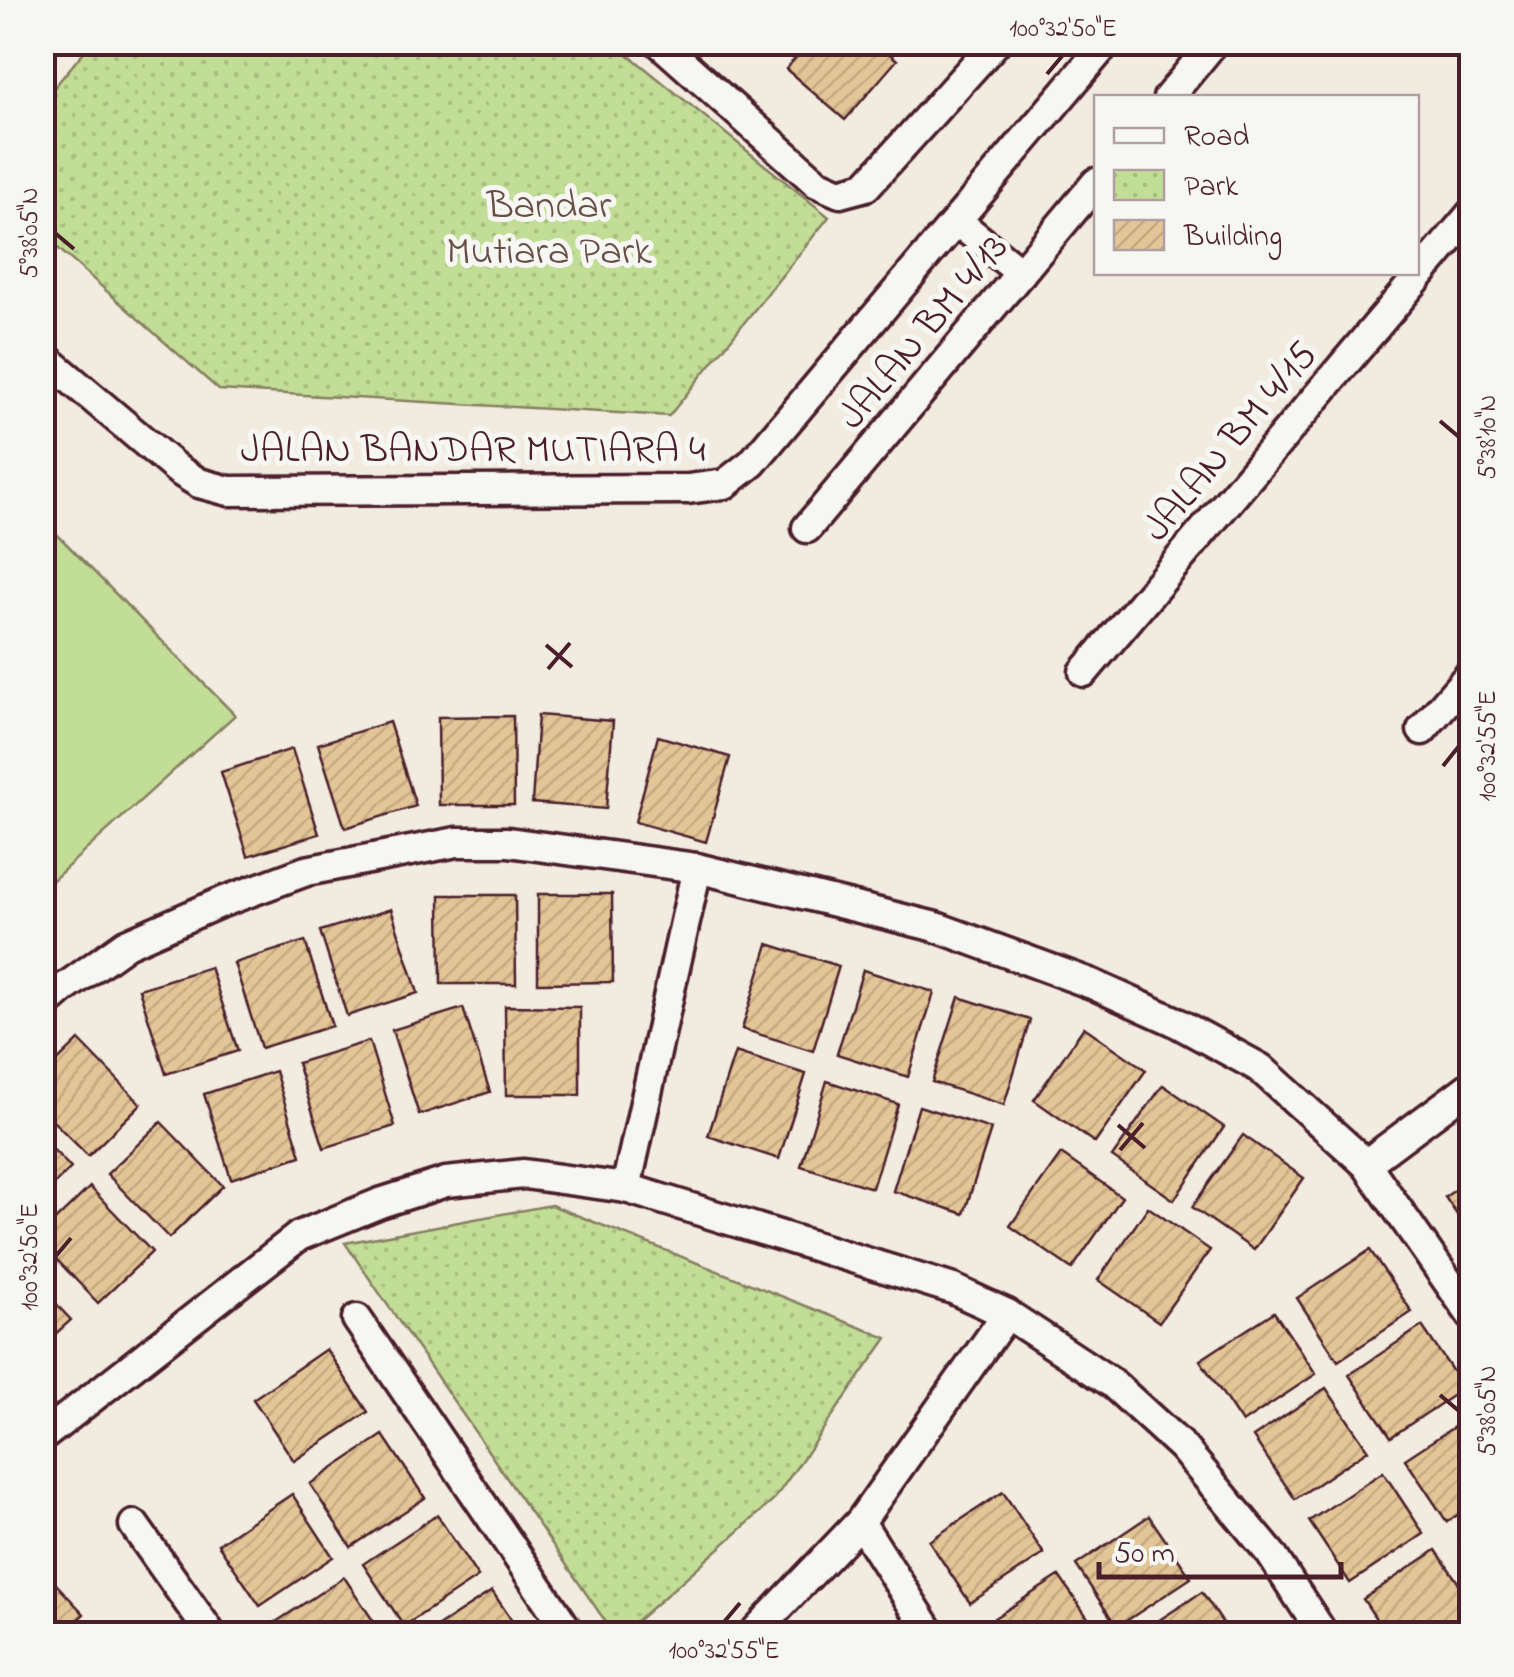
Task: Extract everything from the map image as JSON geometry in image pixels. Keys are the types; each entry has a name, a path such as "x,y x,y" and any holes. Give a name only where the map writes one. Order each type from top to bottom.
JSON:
{"street":[{"path":"659,42 817,182 840,193 866,186 996,42"},
{"name":"JALAN BANDAR MUTIARA 4","path":"42,355 178,470 199,483 229,491 688,489 725,484 752,462 1108,42"},
{"path":"1170,95 1214,42"},
{"name":"JALAN BM 4/13","path":"807,528 1094,185"},
{"name":"JALAN BM 4/15","path":"1084,672 1472,213"},
{"path":"958,222 1021,273"},
{"path":"1422,730 1472,672"},
{"path":"42,1007 126,944 217,904 306,872 456,842 508,842 698,868 936,927 1092,984 1172,1020 1260,1068 1366,1164 1472,1316"},
{"path":"626,1188 698,868"},
{"path":"1366,1164 1472,1085"},
{"path":"42,1437 298,1236 446,1182 524,1174 626,1188 954,1290 1007,1314 1112,1383 1182,1448 1271,1554 1323,1634"},
{"path":"753,1634 860,1522 1007,1314"},
{"path":"357,1319 570,1634"},
{"path":"860,1522 932,1634"},
{"path":"134,1525 211,1634"}],"green space":[{"name":"Bandar Mutiara Park","path":"91,43 614,43 829,217 669,416 219,390 43,235 43,101"},
{"path":"43,520 235,715 43,889"},
{"path":"551,1205 887,1338 773,1501 622,1634 614,1634 345,1243"}],"building":[{"path":"755,42 783,42 771,56"},
{"path":"809,42 876,42 897,60 845,120 786,69"},
{"path":"538,715 613,721 606,809 532,803"},
{"path":"513,716 514,805 439,805 438,717"},
{"path":"389,722 416,806 345,828 318,744"},
{"path":"658,736 730,757 706,842 635,822"},
{"path":"292,749 319,834 248,856 221,772"},
{"path":"538,894 612,894 613,982 538,983"},
{"path":"440,895 515,895 516,984 441,984"},
{"path":"391,909 418,993 347,1016 320,931"},
{"path":"305,941 332,1026 261,1048 234,963"},
{"path":"768,944 839,966 813,1051 742,1029"},
{"path":"210,967 238,1051 166,1074 139,989"},
{"path":"863,970 934,992 908,1077 837,1054"},
{"path":"959,997 1030,1020 1004,1105 932,1082"},
{"path":"505,1006 580,1007 580,1095 506,1095"},
{"path":"463,1008 490,1092 419,1115 392,1030"},
{"path":"1084,1027 1146,1070 1095,1143 1034,1100"},
{"path":"79,1040 141,1104 88,1156 42,1110 42,1076"},
{"path":"369,1041 395,1126 324,1148 297,1063"},
{"path":"735,1052 806,1074 779,1159 708,1136"},
{"path":"275,1071 301,1156 231,1179 204,1094"},
{"path":"827,1081 898,1104 872,1188 801,1166"},
{"path":"1163,1085 1224,1127 1174,1200 1112,1157"},
{"path":"919,1106 991,1129 964,1214 893,1191"},
{"path":"161,1122 223,1186 169,1238 107,1174"},
{"path":"1243,1135 1304,1178 1254,1250 1192,1207"},
{"path":"42,1138 71,1168 42,1196"},
{"path":"1061,1154 1122,1197 1072,1269 1010,1226"},
{"path":"1472,1178 1472,1237 1445,1197"},
{"path":"90,1187 152,1252 98,1303 42,1244 42,1233"},
{"path":"1148,1207 1210,1250 1159,1322 1098,1280"},
{"path":"1370,1250 1412,1312 1338,1361 1297,1298"},
{"path":"42,1289 71,1320 42,1346"},
{"path":"1274,1312 1316,1374 1242,1423 1200,1360"},
{"path":"1422,1326 1464,1388 1391,1437 1349,1375"},
{"path":"326,1349 368,1412 294,1461 253,1399"},
{"path":"1326,1388 1368,1450 1295,1499 1253,1437"},
{"path":"1472,1415 1472,1505 1447,1522 1405,1459"},
{"path":"383,1435 425,1498 351,1547 310,1484"},
{"path":"1383,1472 1424,1534 1350,1583 1309,1521"},
{"path":"1003,1492 1044,1554 970,1603 929,1541"},
{"path":"292,1494 333,1557 260,1606 218,1544"},
{"path":"437,1515 478,1577 404,1626 363,1564"},
{"path":"1149,1516 1191,1578 1117,1627 1076,1565"},
{"path":"1472,1528 1472,1556 1459,1537"},
{"path":"1436,1550 1472,1603 1472,1617 1444,1634 1386,1634 1363,1599"},
{"path":"42,1569 84,1614 61,1634 42,1634"},
{"path":"1059,1576 1099,1634 992,1634 985,1624"},
{"path":"344,1577 382,1634 276,1634 270,1626"},
{"path":"492,1591 521,1634 426,1634"},
{"path":"1202,1592 1230,1634 1138,1634"}]}
